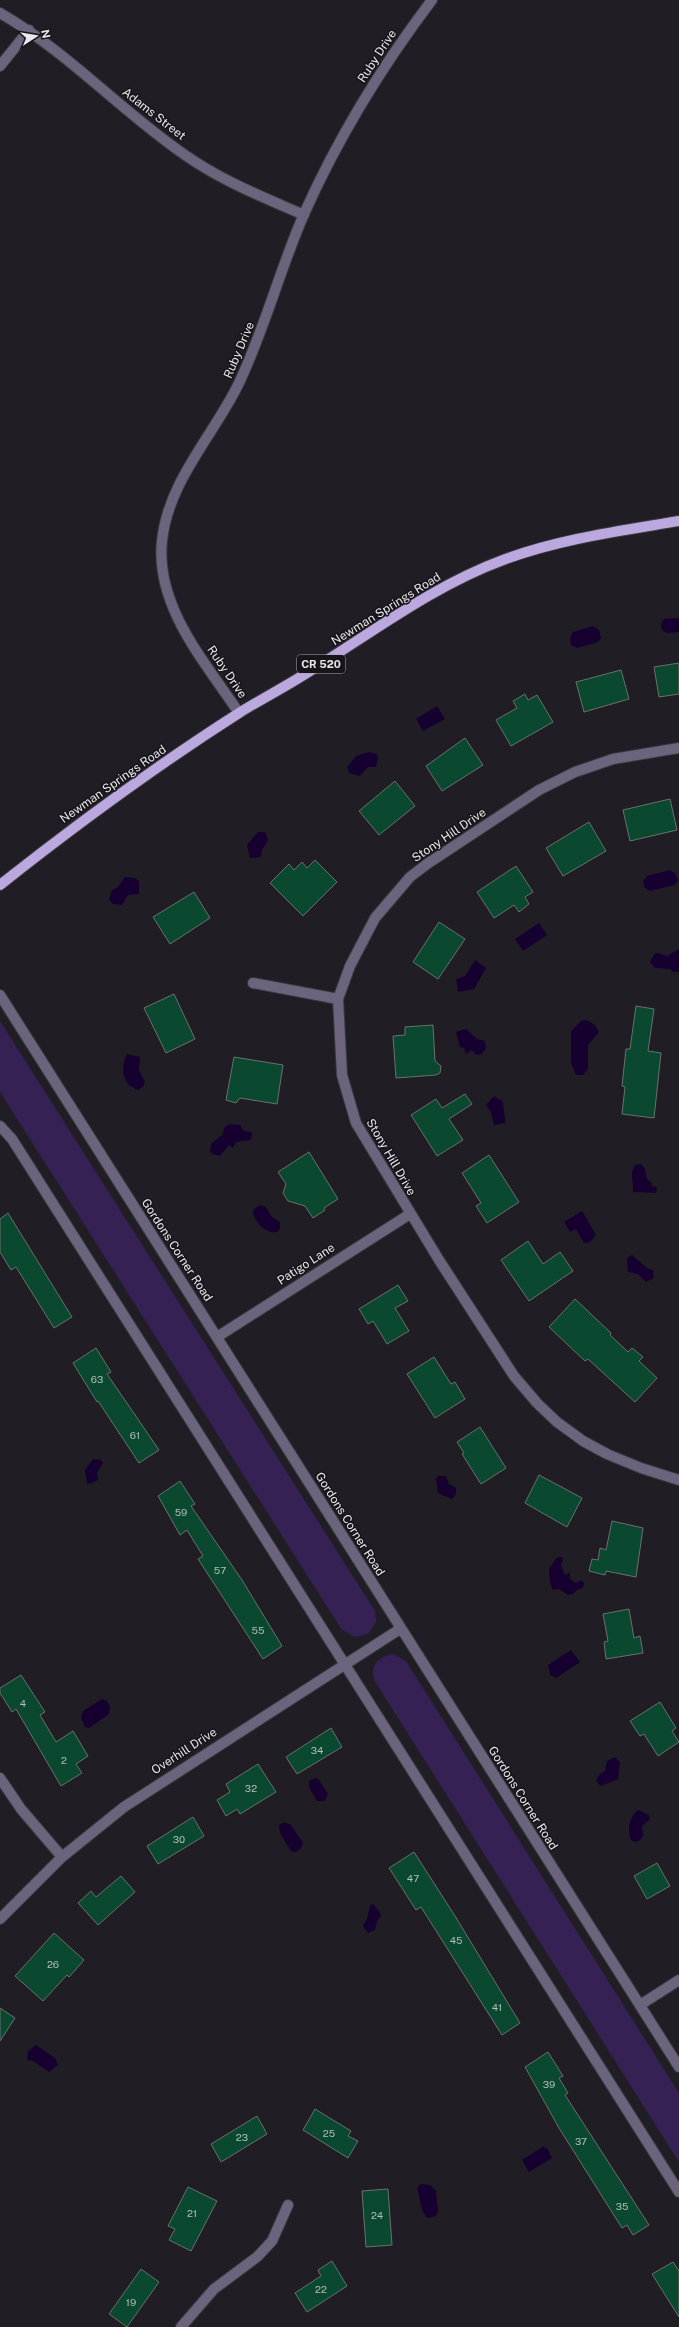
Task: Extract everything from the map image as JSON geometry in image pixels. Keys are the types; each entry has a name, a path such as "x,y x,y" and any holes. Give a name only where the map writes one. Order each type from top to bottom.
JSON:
{"main road":[{"name":"Newman Springs Road","path":"0,885 75,825 239,713 298,679 430,595 502,560 577,539 679,521"}],"street":[{"name":"Ruby Drive","path":"239,713 190,641 174,611 162,565 162,541 168,511 176,489 226,410 252,356 304,214 350,124 388,61 432,0"},
{"name":"Adams Street","path":"0,13 29,30 57,50 136,119 186,156 236,186 304,214"},
{"path":"0,66 29,30"},
{"name":"Stony Hill Drive","path":"679,748 613,759 575,772 539,790 427,864 410,878 375,918 357,949 338,999 339,1050 347,1096 361,1133 410,1214 514,1376 557,1422 583,1441 607,1454 641,1468 679,1480"},
{"path":"253,983 338,999"},
{"name":"Gordons Corner Road","path":"0,995 400,1629 679,2067"},
{"path":"0,1126 12,1139 679,2192"},
{"name":"Patigo Lane","path":"217,1337 410,1214"},
{"name":"Overhill Drive","path":"0,1919 62,1857 124,1807 163,1780 400,1629"},
{"path":"0,1778 21,1809 62,1857"},
{"path":"640,2005 679,1980"},
{"path":"181,2327 214,2289 256,2257 272,2241 288,2205"}],"shaded area":[{"path":"679,618 679,632 667,633 662,630 661,624 664,619"},
{"path":"593,626 599,630 601,638 598,642 577,648 571,645 570,638 573,632"},
{"path":"437,706 445,719 423,731 416,719"},
{"path":"369,752 377,754 378,758 376,767 368,767 360,776 349,773 347,767 356,756"},
{"path":"258,832 265,832 268,840 262,850 261,857 250,858 247,845"},
{"path":"670,870 676,874 678,880 675,885 650,891 645,888 643,882 647,876"},
{"path":"125,877 135,878 139,881 139,894 128,895 122,905 113,904 109,899 112,890 118,887"},
{"path":"539,923 547,935 523,951 515,939"},
{"path":"679,949 679,972 674,972 670,969 655,968 650,962 654,954 658,953 667,956"},
{"path":"475,960 486,968 474,989 458,992 456,979 465,976"},
{"path":"586,1020 595,1025 599,1032 588,1045 588,1069 583,1075 576,1075 571,1063 571,1031 581,1021"},
{"path":"0,1021 375,1611 376,1622 368,1634 355,1637 342,1630 0,1092"},
{"path":"466,1029 477,1039 485,1041 486,1048 482,1054 476,1055 472,1050 466,1054 464,1048 460,1047 456,1032"},
{"path":"127,1054 140,1057 139,1070 145,1082 143,1087 138,1090 129,1084 124,1075 123,1070"},
{"path":"494,1096 503,1102 505,1123 494,1125 491,1112 486,1105"},
{"path":"229,1124 240,1125 244,1131 252,1132 251,1140 236,1142 233,1148 229,1145 220,1156 212,1154 210,1150 211,1144 223,1134 224,1128"},
{"path":"641,1164 645,1169 647,1179 652,1183 652,1186 657,1187 656,1193 633,1192 632,1172 635,1165"},
{"path":"260,1205 266,1207 272,1217 280,1222 280,1229 277,1232 269,1231 258,1223 253,1210"},
{"path":"582,1211 596,1235 590,1242 584,1243 576,1229 570,1232 564,1222"},
{"path":"632,1255 647,1268 653,1270 654,1278 646,1282 638,1274 628,1272 627,1258"},
{"path":"93,1459 101,1460 103,1463 97,1473 98,1480 90,1484 87,1483 85,1470"},
{"path":"438,1476 446,1476 449,1484 456,1488 456,1494 452,1499 438,1493 436,1479"},
{"path":"557,1557 561,1557 563,1559 561,1565 565,1575 570,1572 570,1579 575,1583 582,1580 584,1583 583,1588 577,1590 573,1594 568,1595 559,1589 553,1590 550,1583 549,1569"},
{"path":"571,1650 580,1662 556,1678 550,1675 548,1665"},
{"path":"393,1654 406,1661 679,2093 679,2162 374,1680 373,1670 377,1662 388,1655"},
{"path":"102,1699 107,1701 110,1707 109,1714 89,1728 85,1727 81,1718 83,1711"},
{"path":"615,1757 620,1762 618,1779 601,1786 596,1781 599,1775 605,1771 607,1761"},
{"path":"315,1778 319,1780 328,1794 325,1801 317,1801 309,1787 309,1781"},
{"path":"638,1810 649,1815 650,1819 642,1826 642,1838 635,1842 631,1840 629,1828 631,1820"},
{"path":"284,1822 291,1825 303,1843 301,1848 296,1852 291,1851 280,1833 279,1825"},
{"path":"373,1904 380,1912 381,1916 377,1921 375,1930 368,1933 363,1926 367,1919 370,1905"},
{"path":"36,2045 55,2058 58,2065 49,2072 33,2061 27,2060 28,2051"},
{"path":"544,2146 545,2149 547,2148 552,2158 529,2172 522,2160"},
{"path":"420,2184 430,2185 436,2191 438,2211 436,2216 428,2218 423,2213 417,2189"}],"building":[{"path":"679,663 679,694 659,697 654,667"},
{"path":"621,670 629,699 584,712 576,682"},
{"path":"525,694 528,700 537,695 553,722 511,746 496,720 517,708 513,701"},
{"path":"465,738 483,765 442,791 426,766"},
{"path":"395,781 415,806 379,835 359,811"},
{"path":"670,799 677,830 630,841 623,810"},
{"path":"589,822 606,851 563,876 546,848"},
{"path":"315,860 337,882 303,916 270,883 289,864 294,870 302,862 307,868"},
{"path":"516,866 533,892 525,897 529,904 519,912 514,905 494,918 477,892"},
{"path":"194,892 210,918 170,944 153,917"},
{"path":"439,922 465,939 438,979 413,962"},
{"path":"174,994 195,1039 166,1053 144,1008"},
{"path":"636,1006 654,1009 648,1051 661,1053 654,1118 622,1114 625,1087 622,1086 626,1049 630,1049"},
{"path":"433,1025 435,1061 441,1066 440,1073 436,1075 396,1078 393,1036 405,1035 405,1027"},
{"path":"234,1057 283,1065 277,1104 240,1098 236,1103 226,1100"},
{"path":"465,1094 472,1104 449,1119 463,1140 437,1156 411,1115 436,1099 442,1108"},
{"path":"309,1152 338,1199 324,1208 325,1210 313,1218 305,1206 288,1201 283,1193 286,1184 278,1172"},
{"path":"489,1155 519,1202 487,1223 476,1206 481,1203 462,1173"},
{"path":"8,1213 72,1317 54,1328 16,1267 11,1270 0,1252 0,1219"},
{"path":"528,1241 543,1264 560,1252 573,1271 529,1301 501,1260"},
{"path":"398,1285 408,1301 395,1308 409,1331 387,1344 373,1321 368,1324 359,1309"},
{"path":"575,1299 611,1333 610,1335 628,1352 632,1348 643,1357 639,1361 657,1378 635,1402 588,1359 585,1361 549,1327"},
{"path":"96,1348 111,1372 107,1374 159,1450 139,1463 98,1401 97,1402 73,1363"},
{"path":"434,1357 451,1384 455,1382 465,1399 435,1418 407,1374"},
{"path":"480,1427 506,1468 481,1484 462,1454 464,1453 457,1442"},
{"path":"539,1475 582,1498 567,1527 525,1503"},
{"path":"180,1481 195,1504 191,1506 242,1580 282,1646 263,1659 198,1559 203,1556 187,1530 180,1535 158,1496"},
{"path":"612,1521 643,1528 636,1577 606,1571 605,1575 589,1571 592,1559 598,1560 600,1548 606,1550"},
{"path":"629,1609 634,1638 640,1636 643,1653 606,1659 604,1642 608,1641 603,1614"},
{"path":"21,1675 45,1712 40,1715 56,1742 73,1731 88,1756 76,1764 82,1773 61,1786 16,1709 12,1712 0,1693 0,1688"},
{"path":"660,1702 676,1728 672,1731 679,1742 658,1756 644,1734 640,1736 630,1721"},
{"path":"331,1728 342,1747 297,1774 286,1757"},
{"path":"258,1764 276,1792 240,1814 237,1809 226,1816 217,1800 230,1792 226,1784"},
{"path":"193,1817 204,1836 158,1864 147,1846"},
{"path":"414,1852 520,2023 502,2035 421,1907 416,1910 389,1868"},
{"path":"657,1863 670,1886 647,1899 634,1876"},
{"path":"121,1876 135,1892 98,1925 78,1903 91,1891 96,1897"},
{"path":"54,1933 84,1960 69,1977 67,1975 43,2001 15,1976"},
{"path":"0,2008 15,2018 0,2041"},
{"path":"548,2052 563,2076 559,2078 568,2093 565,2095 649,2225 633,2235 627,2225 622,2228 559,2128 525,2067"},
{"path":"315,2109 351,2131 348,2136 358,2141 348,2158 303,2130"},
{"path":"257,2116 267,2134 221,2162 211,2144"},
{"path":"188,2187 217,2201 191,2251 169,2240 175,2229 168,2226"},
{"path":"388,2189 392,2245 366,2247 362,2191"},
{"path":"332,2261 347,2286 307,2312 295,2293 321,2276 318,2270"},
{"path":"673,2262 679,2271 679,2317 652,2274"},
{"path":"141,2269 159,2282 127,2327 109,2314"}]}
